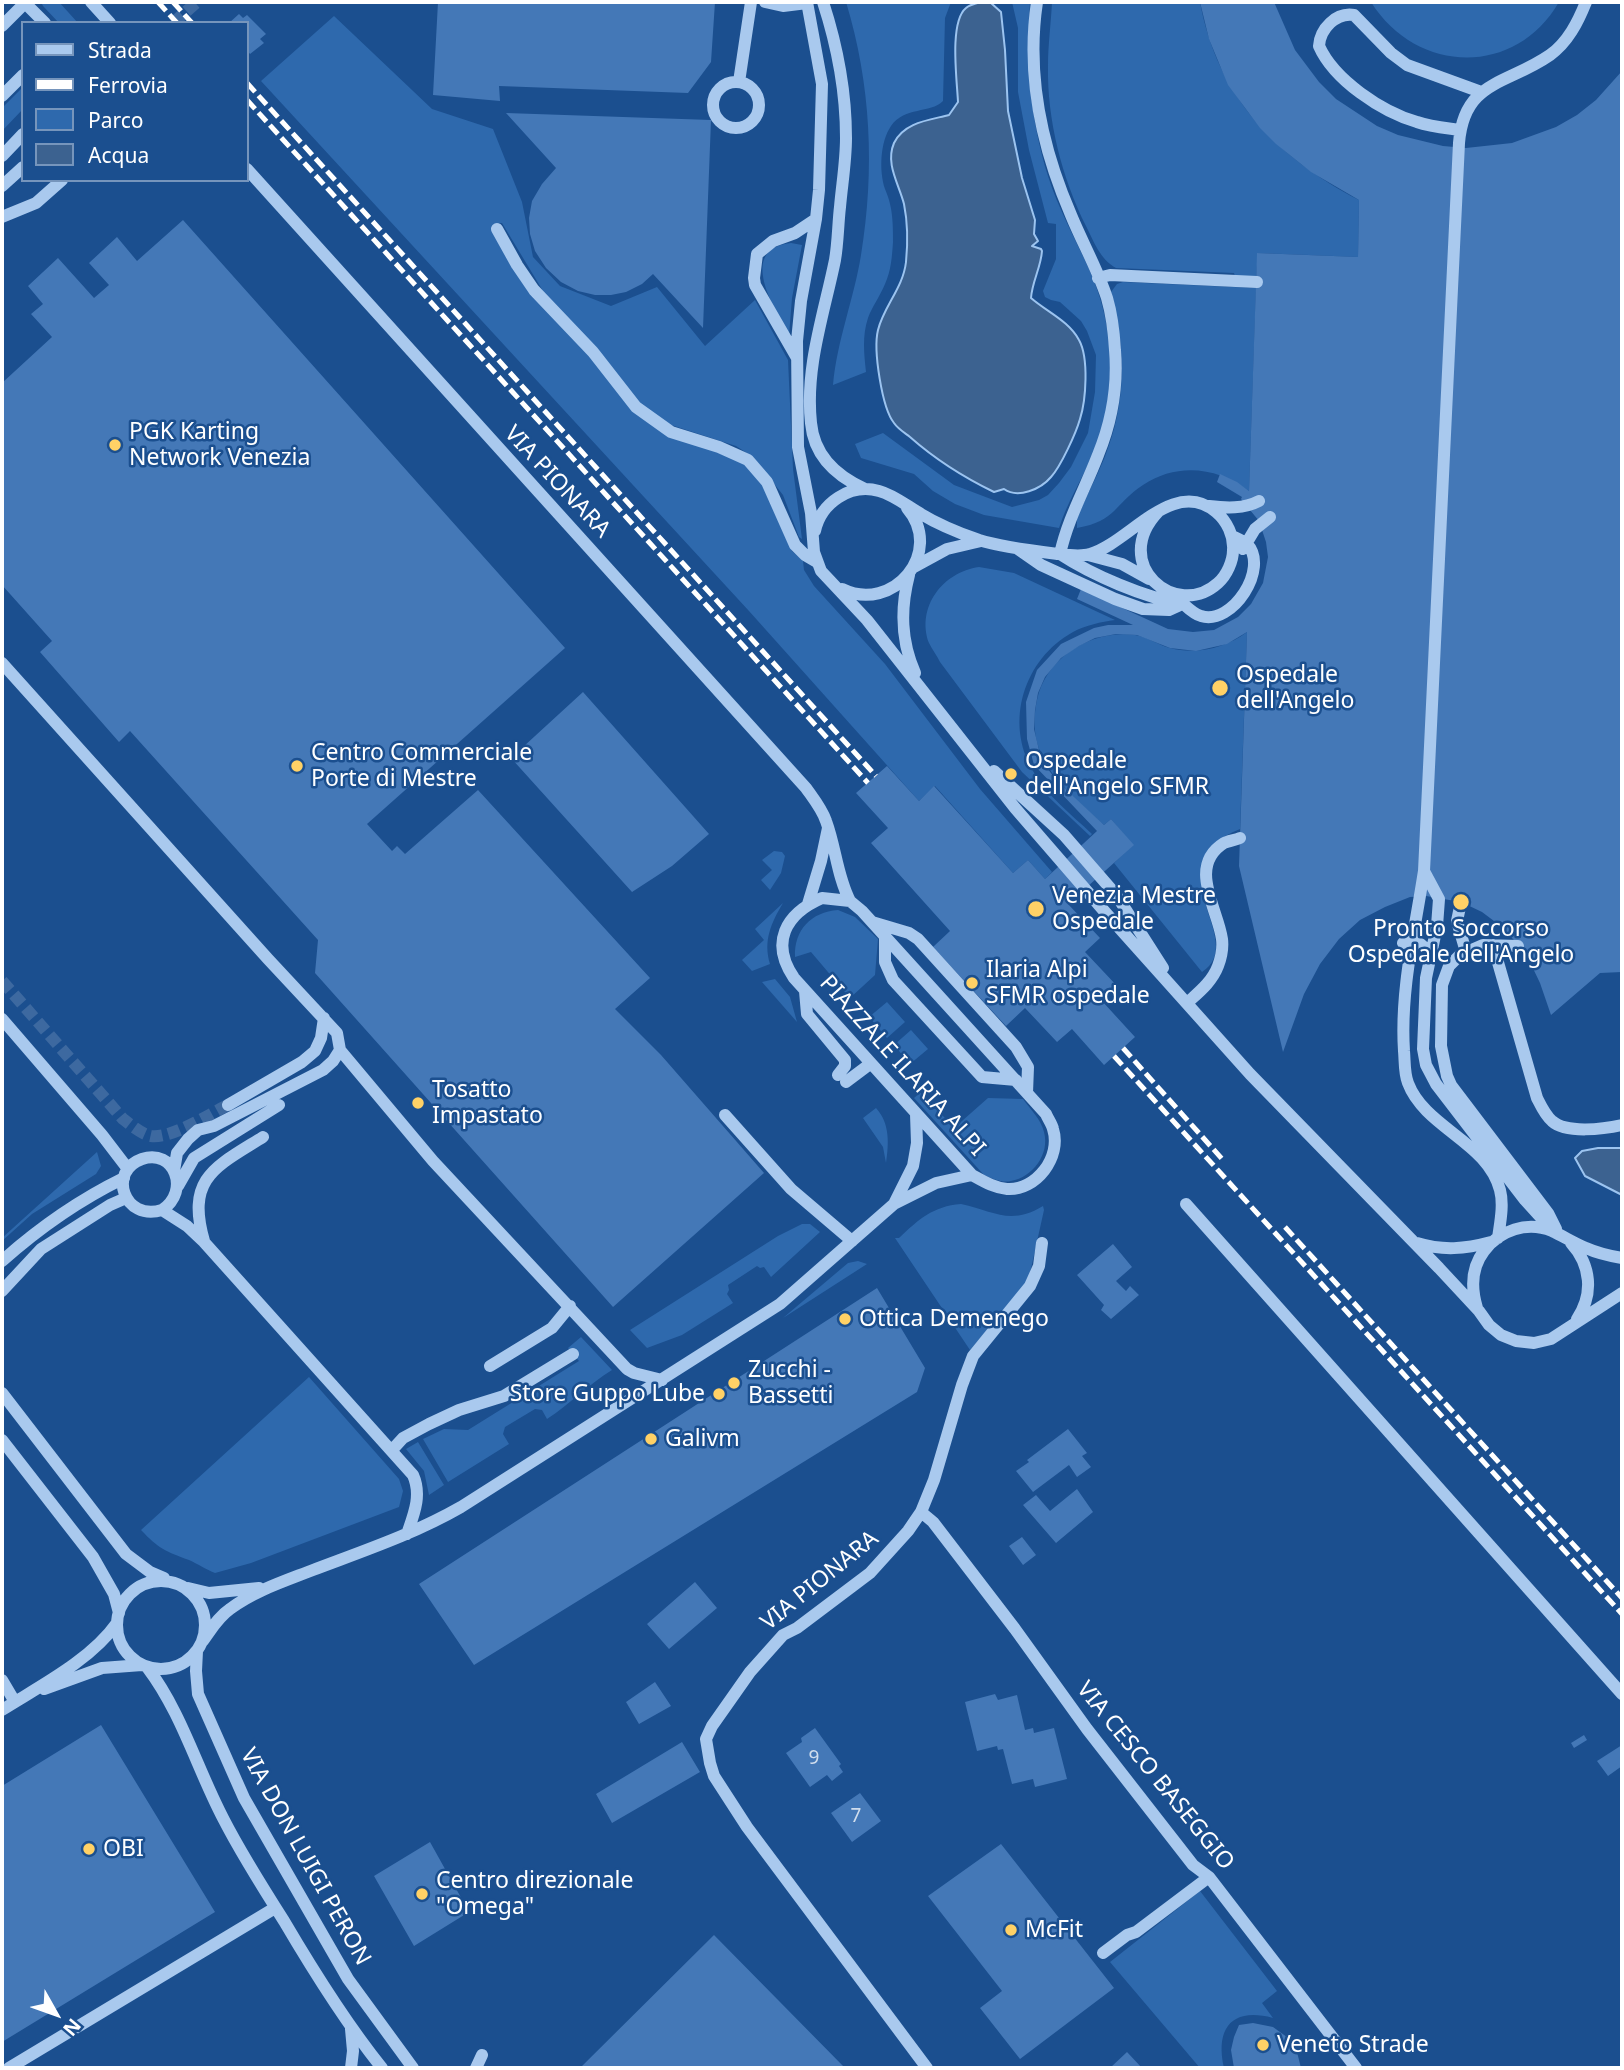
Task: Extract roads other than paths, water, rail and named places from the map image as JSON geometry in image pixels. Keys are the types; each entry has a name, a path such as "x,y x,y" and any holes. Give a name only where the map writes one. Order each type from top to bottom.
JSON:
{"street":[{"path":"2,26 25,2 43,21"},
{"path":"91,2 108,21"},
{"path":"739,82 751,2"},
{"path":"765,2 783,6 807,2 822,84 819,190 801,301 797,358 798,447 817,562 829,580 867,620 921,686 1015,807 1097,903 1311,1137 1415,1242 1489,1325 1501,1335 1516,1341 1534,1343 1551,1339 1622,1293"},
{"path":"823,2 842,80 846,138 835,257 810,379 811,424 816,443 827,463 838,474 865,489 888,494 942,525 982,541 1060,554 1088,555 1128,567 1168,591 1200,616 1214,617 1232,607 1246,593 1252,575 1253,558 1247,544 1232,536"},
{"path":"1037,2 1034,22 1036,95 1044,139 1057,182 1107,298 1113,323 1116,369 1113,407 1099,454 1070,520 1060,554"},
{"path":"1336,18 1341,2"},
{"path":"1479,1311 1473,1295 1473,1280 1481,1254 1495,1240 1502,1203 1500,1190 1485,1163 1425,1110 1414,1096 1407,1082 1404,1027 1408,942 1424,871 1460,130 1463,117 1481,92 1535,64 1561,45 1569,36 1586,2"},
{"path":"1460,130 1429,126 1394,114 1347,82 1331,67 1319,46 1319,39 1326,27 1336,18 1354,15 1391,53 1407,65 1481,92"},
{"path":"2,96 21,77"},
{"path":"2,156 21,136"},
{"name":"VIA PIONARA","path":"248,170 806,788 826,820 840,878 849,901"},
{"path":"2,187 19,171"},
{"path":"2,217 36,203 60,182"},
{"path":"797,358 755,285 757,254 773,241 795,233 816,219"},
{"path":"497,229 534,290 593,352 636,407 671,432 719,447 748,460 767,482 795,545 817,562"},
{"path":"1098,278 1110,275 1256,282"},
{"path":"813,538 817,523 829,504 841,495 865,489"},
{"path":"1088,555 1125,535 1170,505 1193,502 1230,508 1252,505 1259,501"},
{"path":"902,503 910,512 919,534 920,545 902,603 902,626 910,662 921,686"},
{"path":"1207,506 1226,523 1232,536 1232,559 1226,572"},
{"path":"1154,582 1145,570 1140,545 1148,522 1158,512"},
{"path":"1168,591 1195,594 1218,583 1255,529 1269,517"},
{"path":"829,580 844,591 868,596 881,593 895,587 911,571 947,549 982,541"},
{"path":"1015,546 1041,565 1143,609 1169,610 1183,604 1195,594"},
{"path":"1060,554 1080,567 1161,601 1183,604"},
{"path":"2,663 337,1033 340,1050 433,1161 628,1369 662,1380"},
{"path":"965,745 1064,835 1117,896 1185,1000"},
{"path":"808,904 828,828"},
{"path":"1185,1000 1213,976 1222,952 1222,940 1205,872 1212,855 1224,843 1240,838"},
{"path":"1424,871 1438,899 1437,926 1426,978 1423,1049 1429,1071 1499,1166 1560,1235 1578,1251 1584,1263 1588,1284 1586,1304 1567,1330"},
{"path":"808,904 822,898 849,901"},
{"name":"PIAZZALE ILARIA ALPI","path":"808,904 795,913 783,939 787,968 805,991 972,1175 992,1186 1008,1189 1024,1186 1037,1178 1052,1157 1054,1130 1046,1114 873,922 849,901"},
{"path":"1461,902 1457,921 1466,952"},
{"path":"873,922 909,933 918,939 1016,1047 1028,1067 1027,1093"},
{"path":"885,936 885,962 893,980 982,1077 1016,1080"},
{"path":"1408,942 1419,942 1425,947 1430,961"},
{"path":"1518,946 1483,945 1460,955 1449,966 1442,985 1441,1046 1447,1076 1465,1105 1548,1213 1560,1235"},
{"path":"1493,945 1542,1110 1552,1121 1564,1128 1586,1129 1622,1125"},
{"path":"805,991 807,1014 845,1060 842,1078 870,1064"},
{"path":"228,1105 302,1062 315,1051 321,1038 324,1018"},
{"path":"2,1019 103,1135 126,1174 123,1185 126,1198 131,1205 146,1212 162,1210 173,1200 194,1158 279,1105"},
{"path":"178,1186 174,1171 177,1153 198,1130 214,1126 315,1075 333,1062 340,1050"},
{"path":"894,1204 913,1166 917,1143 916,1114"},
{"path":"725,1115 791,1189 852,1241"},
{"path":"204,1242 198,1217 203,1182 215,1170 263,1137"},
{"path":"2,1261 31,1235 126,1174 142,1158 160,1159 174,1171"},
{"path":"2,1440 93,1557 114,1594 119,1638 123,1648 133,1660 144,1666 172,1668 186,1661 230,1608 267,1588 407,1534 461,1507 780,1304 894,1204 936,1182 972,1175"},
{"path":"2,1290 41,1249 110,1205 126,1198"},
{"path":"1185,1204 1622,1694"},
{"path":"162,1210 187,1226 204,1242 413,1475 418,1489 415,1511 407,1534"},
{"path":"1415,1242 1434,1248 1470,1248 1495,1240 1515,1229 1530,1227 1560,1235 1602,1254 1622,1258"},
{"name":"VIA PIONARA","path":"926,2068 747,1827 714,1776 706,1739 712,1726 750,1672 783,1635 797,1629 870,1573 908,1531 921,1511 934,1480 962,1385 974,1356 1030,1286 1039,1266 1042,1243"},
{"path":"490,1366 552,1328 570,1306"},
{"path":"391,1450 403,1438 429,1424 459,1410 504,1396 573,1354"},
{"path":"2,1393 126,1554 150,1572 185,1587 209,1593 267,1588"},
{"name":"VIA CESCO BASEGGIO","path":"921,1511 939,1530 1087,1729 1193,1865 1209,1877 1356,2068"},
{"path":"2,1710 94,1650 107,1637 125,1599 136,1588 150,1582 171,1581"},
{"path":"185,1587 204,1611 206,1627 200,1646"},
{"name":"VIA DON LUIGI PERON","path":"200,1646 195,1671 198,1694 244,1798 348,1979 413,2068"},
{"path":"27,1695 102,1668 144,1666"},
{"name":"VIA DON LUIGI PERON","path":"144,1666 171,1702 223,1818 275,1908 351,2029 382,2068"},
{"path":"2,1680 15,1702"},
{"path":"1103,1953 1127,1935 1136,1933 1209,1877"},
{"path":"9,2068 275,1908"},
{"path":"351,2029 351,2068"},
{"path":"476,2068 482,2056"}],"water":[{"path":"981,2 991,3 1001,12 1008,111 1022,178 1035,220 1034,234 1038,241 1032,246 1042,251 1031,298 1075,333 1082,348 1085,368 1082,411 1068,449 1047,481 1022,493 1004,489 994,492 940,461 900,429 894,423 886,405 878,364 878,330 901,280 907,255 904,204 891,159 894,143 904,130 911,126 949,115 958,102 955,52 957,26 966,8"},
{"path":"1622,1148 1622,1195 1585,1176 1575,1158 1582,1151"}],"tunnel":[{"path":"175,21 197,2"},
{"path":"2,981 123,1119 136,1129 151,1136 169,1134 228,1105"}],"railway":[{"path":"158,2 175,21"},
{"path":"173,2 190,21"},
{"path":"248,84 876,776"},
{"path":"248,101 868,783"},
{"path":"1123,1048 1223,1160"},
{"path":"1114,1056 1622,1614"},
{"path":"1285,1227 1622,1598"}],"place":[{"name":"PGK Karting Network Venezia","path":"115,445"},
{"name":"Ospedale dell'Angelo","path":"1220,688"},
{"name":"Centro Commerciale Porte di Mestre","path":"297,766"},
{"name":"Ospedale dell'Angelo SFMR","path":"1011,774"},
{"name":"Pronto Soccorso Ospedale dell'Angelo","path":"1461,902"},
{"name":"Venezia Mestre Ospedale","path":"1036,909"},
{"name":"Ilaria Alpi SFMR ospedale","path":"972,983"},
{"name":"Tosatto Impastato","path":"418,1103"},
{"name":"Ottica Demenego","path":"845,1319"},
{"name":"Zucchi - Bassetti","path":"734,1383"},
{"name":"Store Guppo Lube","path":"719,1394"},
{"name":"Galivm","path":"651,1439"},
{"name":"OBI","path":"89,1849"},
{"name":"Centro direzionale \"Omega\"","path":"422,1894"},
{"name":"McFit","path":"1011,1930"},
{"name":"Veneto Strade","path":"1263,2045"}]}
